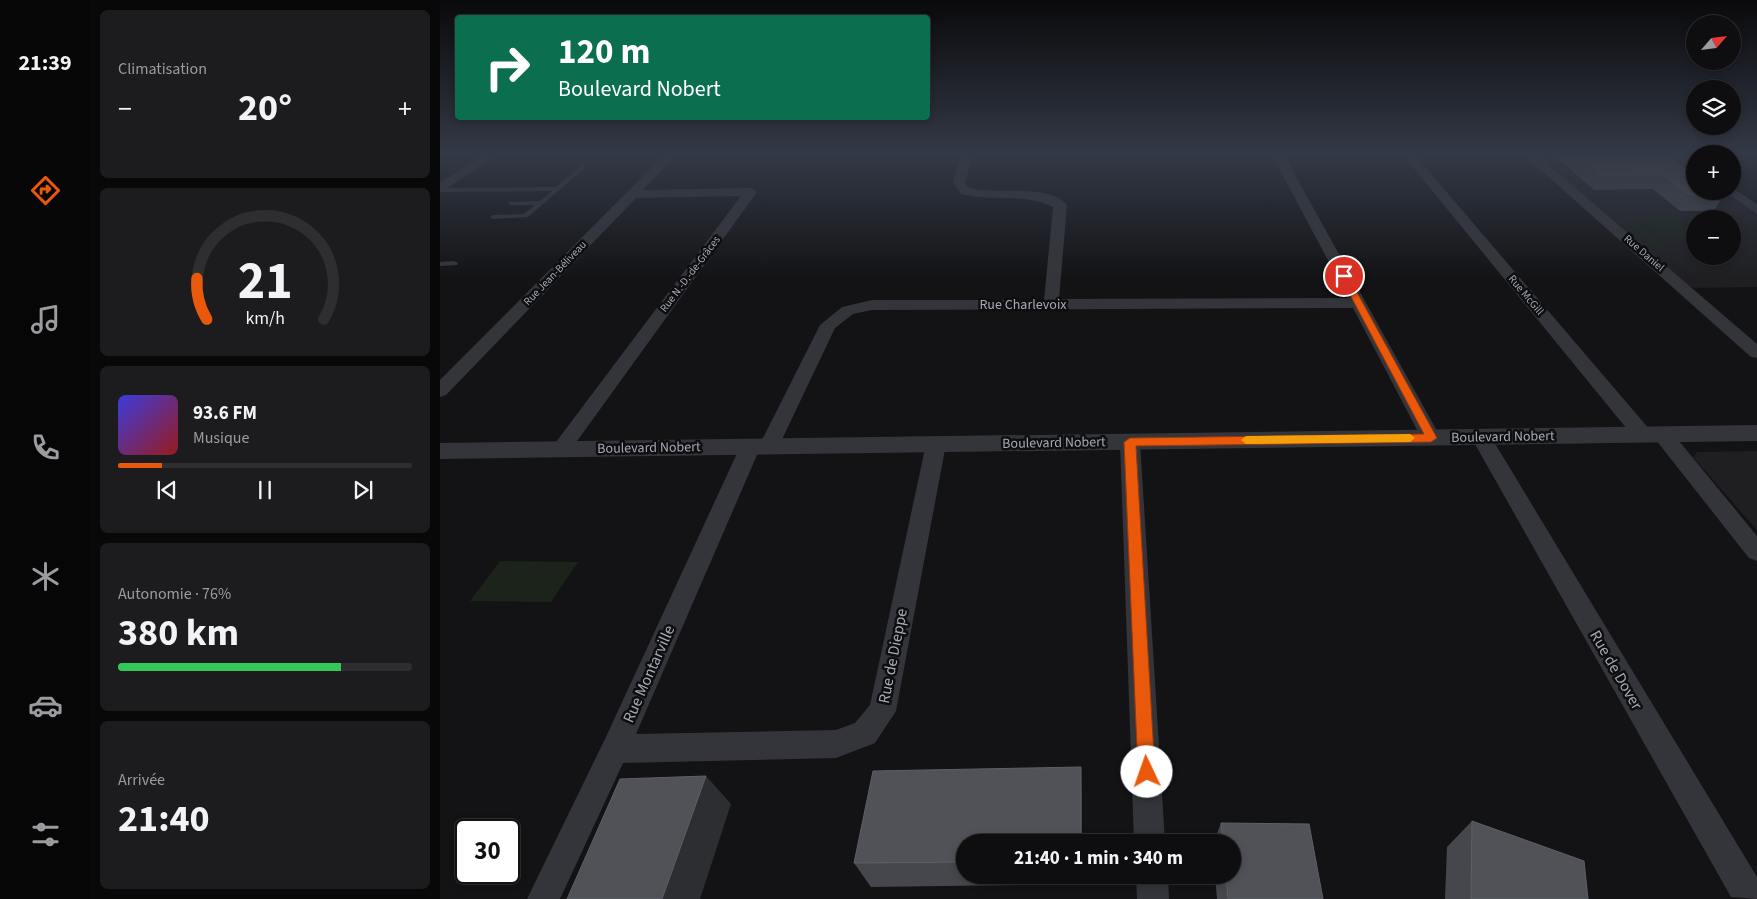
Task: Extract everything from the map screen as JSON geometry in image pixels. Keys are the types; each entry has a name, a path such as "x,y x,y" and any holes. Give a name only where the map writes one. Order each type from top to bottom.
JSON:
{"street":[{"name":"Rue Jean-Béliveau","path":"440,391 631,197"},
{"name":"Rue N.-D.-de-Grâces","path":"560,450 747,197"},
{"path":"1043,197 1060,205 1051,304"},
{"path":"1301,197 1431,438"},
{"name":"Rue McGill","path":"1446,197 1757,552"},
{"name":"Rue Daniel","path":"1578,197 1757,353"},
{"path":"1741,199 1757,210"},
{"name":"Rue Charlevoix","path":"760,447 828,325 848,310 872,305 1358,303"},
{"name":"Boulevard Nobert","path":"440,451 1757,433"},
{"name":"Rue de Dover","path":"1481,437 1742,886 1757,898"},
{"path":"1130,442 1150,834"},
{"name":"Rue de Dieppe","path":"615,749 836,744 865,733 882,711 936,444"},
{"name":"Rue Montarville","path":"543,899 760,447"},
{"path":"1152,884 1153,899"}],"lane":[{"path":"493,217 526,216 548,197"},
{"path":"511,203 541,203"},
{"path":"440,264 454,264"}],"shaded area":[{"path":"1579,197 1686,197 1686,200 1741,199 1757,210 1757,287 1684,288"},
{"path":"1671,215 1686,227 1686,234 1657,234 1636,216"},
{"path":"1625,222 1638,222 1667,247 1653,247"},
{"path":"1757,451 1757,530 1693,457 1697,452"},
{"path":"500,561 578,562 551,602 470,601"}],"building":[{"path":"1081,767 1081,834 956,834 956,862 854,863 873,771"},
{"path":"706,776 662,899 567,899 620,779"},
{"path":"1472,821 1584,861 1588,899 1471,899"},
{"path":"1221,823 1309,824 1323,899 1228,899 1227,884 1241,884 1241,834 1222,834"}],"slow traffic":[{"path":"1246,440 1410,438"}],"route":[{"path":"1147,772 1130,442 1431,438 1344,276"}]}
